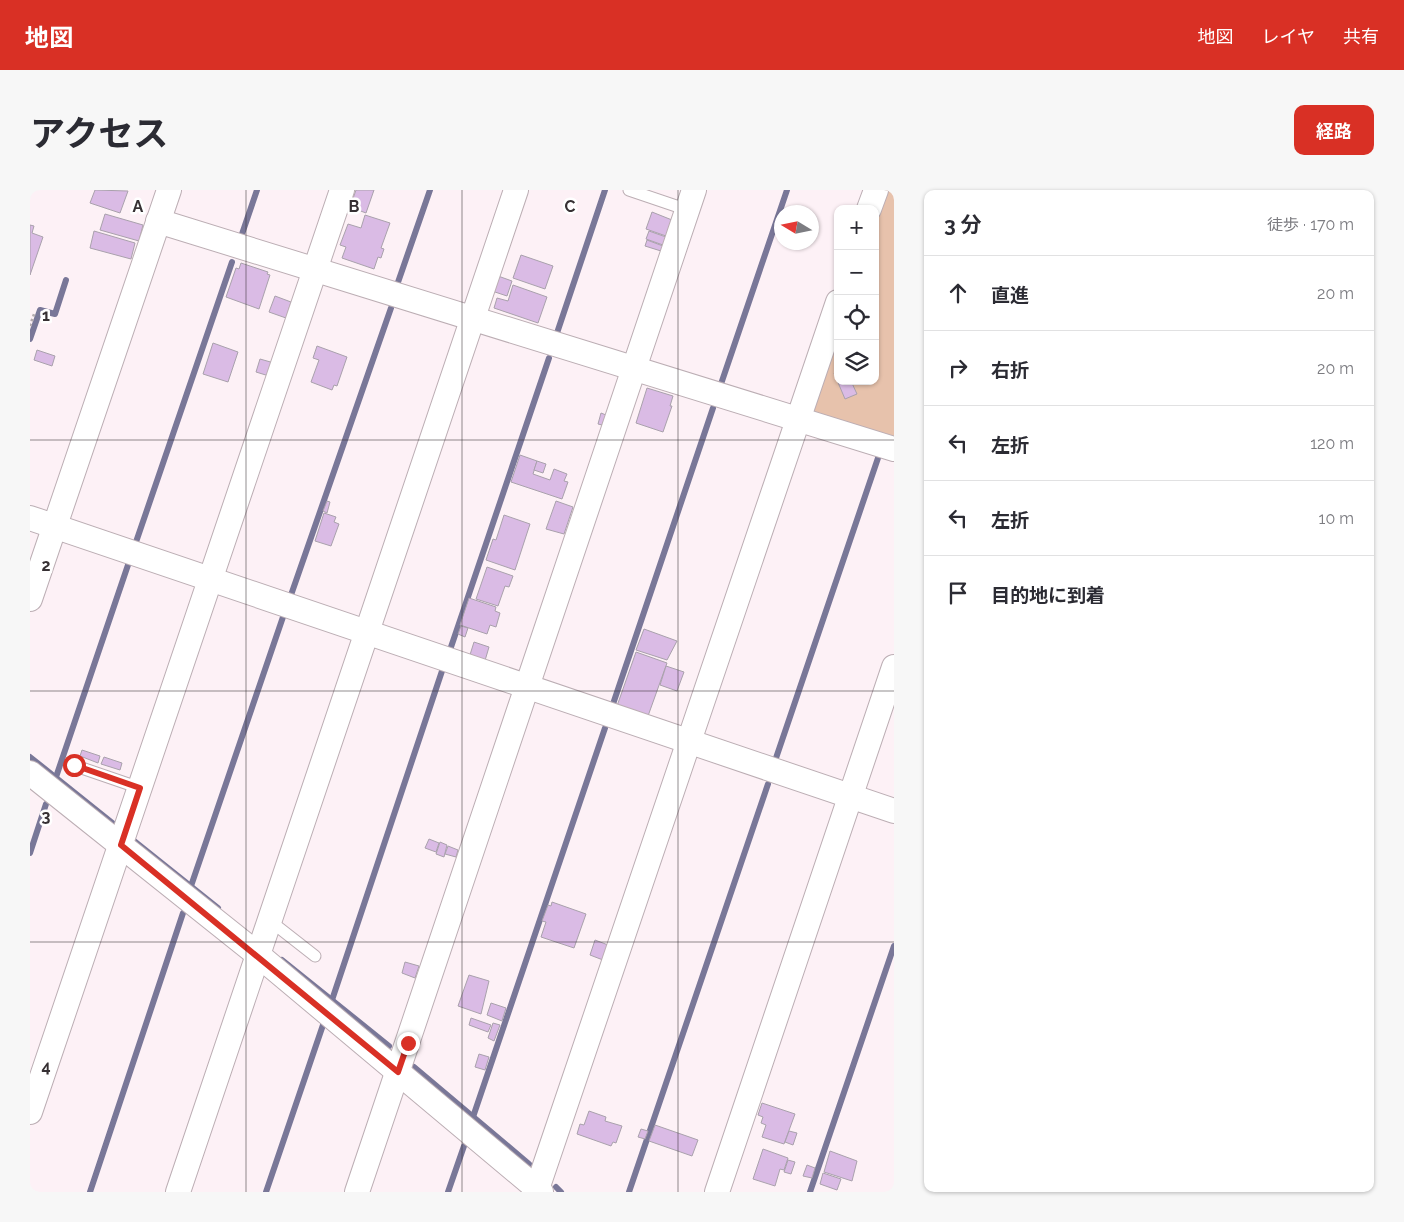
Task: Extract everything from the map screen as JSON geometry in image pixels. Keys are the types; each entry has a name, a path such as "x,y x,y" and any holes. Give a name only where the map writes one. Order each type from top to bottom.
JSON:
{"street":[{"path":"30,599 169,190"},
{"path":"30,1112 342,190"},
{"path":"178,1192 516,190"},
{"path":"870,205 876,190"},
{"path":"357,1192 691,200"},
{"path":"158,221 894,449"},
{"path":"30,773 257,954 538,1191 834,314"},
{"path":"30,518 894,811"},
{"path":"717,1192 894,667"}],"lane":[{"path":"629,190 691,200"},
{"path":"74,765 140,788"},
{"path":"269,920 315,956"}],"path":[{"path":"30,326 35,312"}],"shaded area":[{"path":"884,190 894,190 894,436 815,413 812,406 834,341 834,385 879,385 879,205"}],"building":[{"path":"95,190 128,191 120,213 90,203"},
{"path":"356,190 374,190 366,213 350,207"},
{"path":"652,212 672,220 666,236 646,229"},
{"path":"105,214 143,225 139,241 100,230"},
{"path":"365,215 390,223 381,248 384,249 381,258 378,257 374,269 342,258 346,247 340,245 348,224 361,228"},
{"path":"30,225 34,226 32,233 43,237 30,275"},
{"path":"94,231 135,243 131,259 90,248"},
{"path":"649,231 666,237 663,245 646,239"},
{"path":"647,240 663,246 661,251 645,246"},
{"path":"521,255 553,266 545,289 513,278"},
{"path":"241,263 268,272 267,274 270,275 259,309 226,297 236,268 239,269"},
{"path":"498,276 512,281 507,296 492,291"},
{"path":"513,285 547,297 538,323 494,308 497,298 508,301"},
{"path":"275,296 291,302 286,318 269,312"},
{"path":"213,343 238,352 228,382 203,374"},
{"path":"317,346 347,357 337,386 334,385 332,390 311,382 319,360 313,358"},
{"path":"37,350 55,356 52,366 34,360"},
{"path":"260,359 274,363 269,376 256,372"},
{"path":"839,385 853,385 857,394 845,399"},
{"path":"647,388 673,396 670,406 672,406 663,432 636,423"},
{"path":"601,413 606,415 602,425 598,424"},
{"path":"520,455 537,461 533,474 550,480 554,469 567,474 564,481 568,482 562,499 511,482"},
{"path":"537,461 546,464 543,473 534,470"},
{"path":"327,501 330,502 327,513 323,511"},
{"path":"556,501 573,507 564,534 546,529"},
{"path":"324,513 336,517 334,522 339,524 331,546 315,541"},
{"path":"504,515 530,524 515,570 486,560 493,539 496,540"},
{"path":"487,567 513,576 509,587 505,586 498,606 476,599"},
{"path":"469,598 496,607 495,611 500,613 496,627 490,625 487,634 460,625"},
{"path":"461,626 468,628 465,637 458,634"},
{"path":"644,629 677,641 667,660 636,650"},
{"path":"474,642 489,647 484,664 469,658"},
{"path":"636,652 667,663 648,716 617,706"},
{"path":"666,666 684,672 677,691 660,685"},
{"path":"82,750 100,756 98,763 80,756"},
{"path":"104,757 122,763 120,770 101,764"},
{"path":"429,839 439,843 436,852 425,848"},
{"path":"440,842 447,845 444,857 436,854"},
{"path":"448,846 458,850 456,857 445,854"},
{"path":"552,902 586,914 574,948 541,937 546,922 542,921 548,905 551,906"},
{"path":"595,940 608,945 603,960 590,955"},
{"path":"405,962 419,966 415,978 402,973"},
{"path":"469,975 489,981 481,1014 458,1006"},
{"path":"491,1003 506,1008 502,1021 487,1015"},
{"path":"471,1018 491,1025 488,1032 469,1025"},
{"path":"493,1023 500,1025 494,1041 488,1038"},
{"path":"479,1054 489,1057 485,1070 475,1067"},
{"path":"762,1103 795,1114 784,1144 762,1137 766,1125 761,1123 763,1117 758,1115"},
{"path":"589,1111 606,1117 605,1121 622,1126 616,1143 613,1142 611,1146 577,1134 580,1124 584,1125"},
{"path":"655,1125 698,1140 692,1156 649,1141"},
{"path":"641,1129 648,1131 645,1139 638,1137"},
{"path":"789,1131 797,1133 793,1145 785,1142"},
{"path":"763,1149 788,1158 784,1170 780,1169 775,1186 753,1179"},
{"path":"830,1151 857,1161 852,1181 824,1172"},
{"path":"788,1160 795,1162 791,1174 784,1172"},
{"path":"807,1165 815,1168 812,1178 803,1176"},
{"path":"823,1173 841,1179 837,1190 820,1184"}],"waterway":[{"path":"242,234 257,190"},
{"path":"396,288 430,190"},
{"path":"557,333 605,190"},
{"path":"721,384 787,190"},
{"path":"136,542 232,262"},
{"path":"30,339 40,310 55,314 66,280"},
{"path":"291,595 391,308"},
{"path":"450,650 549,358"},
{"path":"612,707 713,408"},
{"path":"775,761 878,458"},
{"path":"56,777 129,562"},
{"path":"191,886 284,614"},
{"path":"332,1000 442,671"},
{"path":"473,1117 605,728"},
{"path":"30,757 115,825"},
{"path":"629,1192 768,784"},
{"path":"30,853 46,804"},
{"path":"133,840 218,908"},
{"path":"90,1192 183,913"},
{"path":"810,1192 894,946"},
{"path":"282,960 389,1046"},
{"path":"266,1192 324,1022"},
{"path":"414,1067 529,1164"},
{"path":"448,1192 464,1146"},
{"path":"556,1187 561,1192"}],"route":[{"path":"74,765 140,788 121,845 257,954 398,1072 408,1043"}]}
